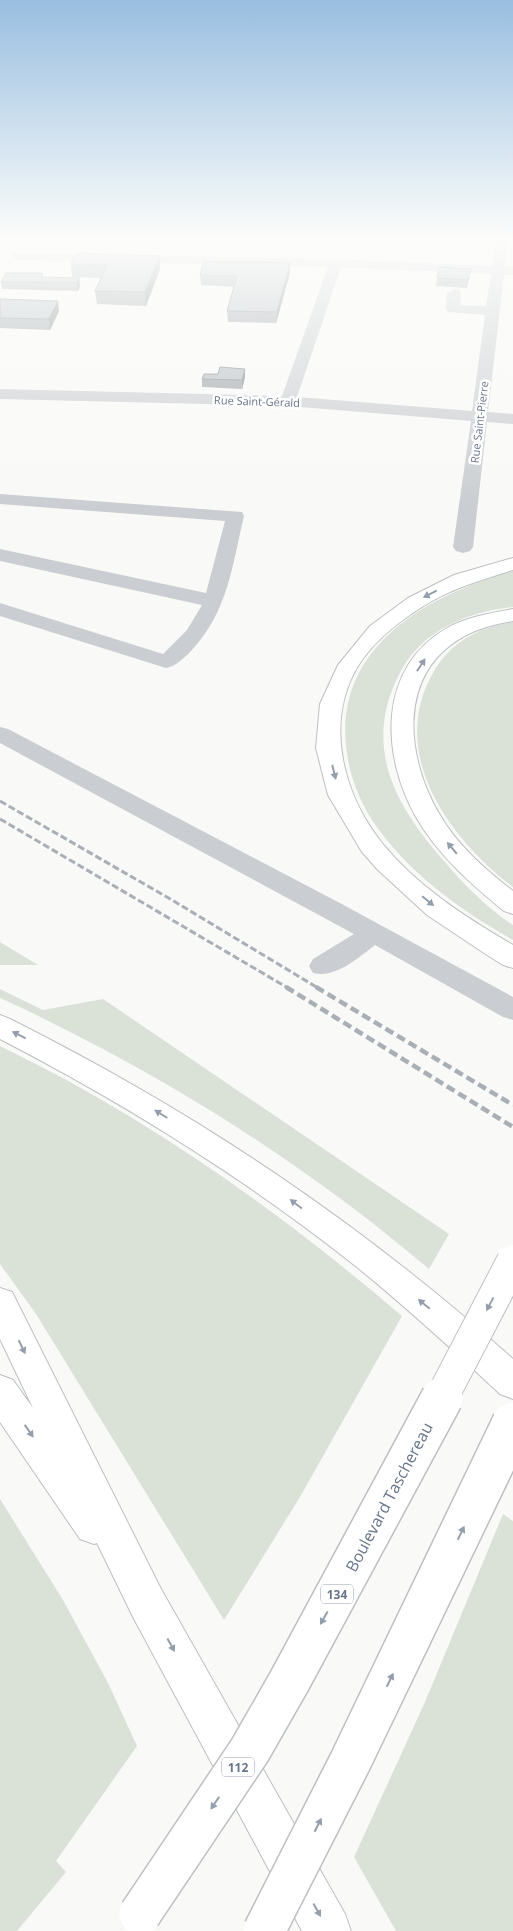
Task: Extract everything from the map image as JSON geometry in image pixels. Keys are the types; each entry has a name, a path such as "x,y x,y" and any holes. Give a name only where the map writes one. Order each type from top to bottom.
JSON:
{"highway":[{"path":"513,564 475,574 439,589 386,622 364,643 344,670 332,698 328,724 330,752 337,784 353,819 372,848 428,902 475,935 513,958"},
{"path":"513,615 489,620 462,629 432,650 424,658 410,684 403,710 401,730 402,750 409,778 428,817 442,837 468,866 513,905"},
{"path":"0,1026 69,1061 156,1111 220,1151 289,1198 391,1277 513,1382"},
{"name":"Boulevard Taschereau","path":"128,1931 250,1750 286,1688 413,1453 513,1261"},
{"path":"0,1303 147,1603"},
{"path":"0,1392 147,1603"},
{"path":"264,1931 350,1762 513,1423"},
{"name":"112","path":"147,1603 328,1931"}],"street":[{"path":"288,402 314,328"},
{"name":"Rue Saint-Pierre","path":"463,546 490,328"},
{"name":"Rue Saint-Gérald","path":"0,394 288,402 513,419"},
{"path":"0,499 235,516 214,601 206,619 184,648 166,662 0,609"},
{"path":"0,555 214,601"},
{"path":"0,734 206,842 513,1010"},
{"path":"323,966 346,953 373,933"}],"shaded area":[{"path":"513,571 513,607 480,613 450,625 423,643 412,655 402,669 390,696 384,722 384,747 388,771 397,794 410,817 426,839 476,896 513,925 513,940 476,918 440,892 393,847 379,830 361,801 350,769 346,746 347,710 356,679 372,653 394,630 421,610 450,594 481,581"},
{"path":"513,622 513,887 467,845 447,819 432,792 421,763 417,733 421,703 433,673 440,662 457,645 477,632 500,624"},
{"path":"0,942 38,965 0,965"},
{"path":"0,989 43,1010 103,999 449,1234 429,1269 351,1207 270,1149 143,1071 0,998"},
{"path":"0,1046 54,1073 107,1103 210,1168 308,1239 402,1316 300,1497 224,1620 36,1314 0,1264"},
{"path":"0,1499 63,1600 108,1683 137,1746 56,1861 66,1872 17,1931 0,1931"},
{"path":"503,1514 513,1521 513,1931 396,1931 354,1857 425,1702"}],"building":[{"path":"220,367 245,369 242,380 202,379 204,374 218,374"}],"railway":[{"path":"0,801 172,900 318,988"},
{"path":"0,819 288,988"},
{"path":"286,987 513,1127"},
{"path":"316,987 513,1105"}]}
